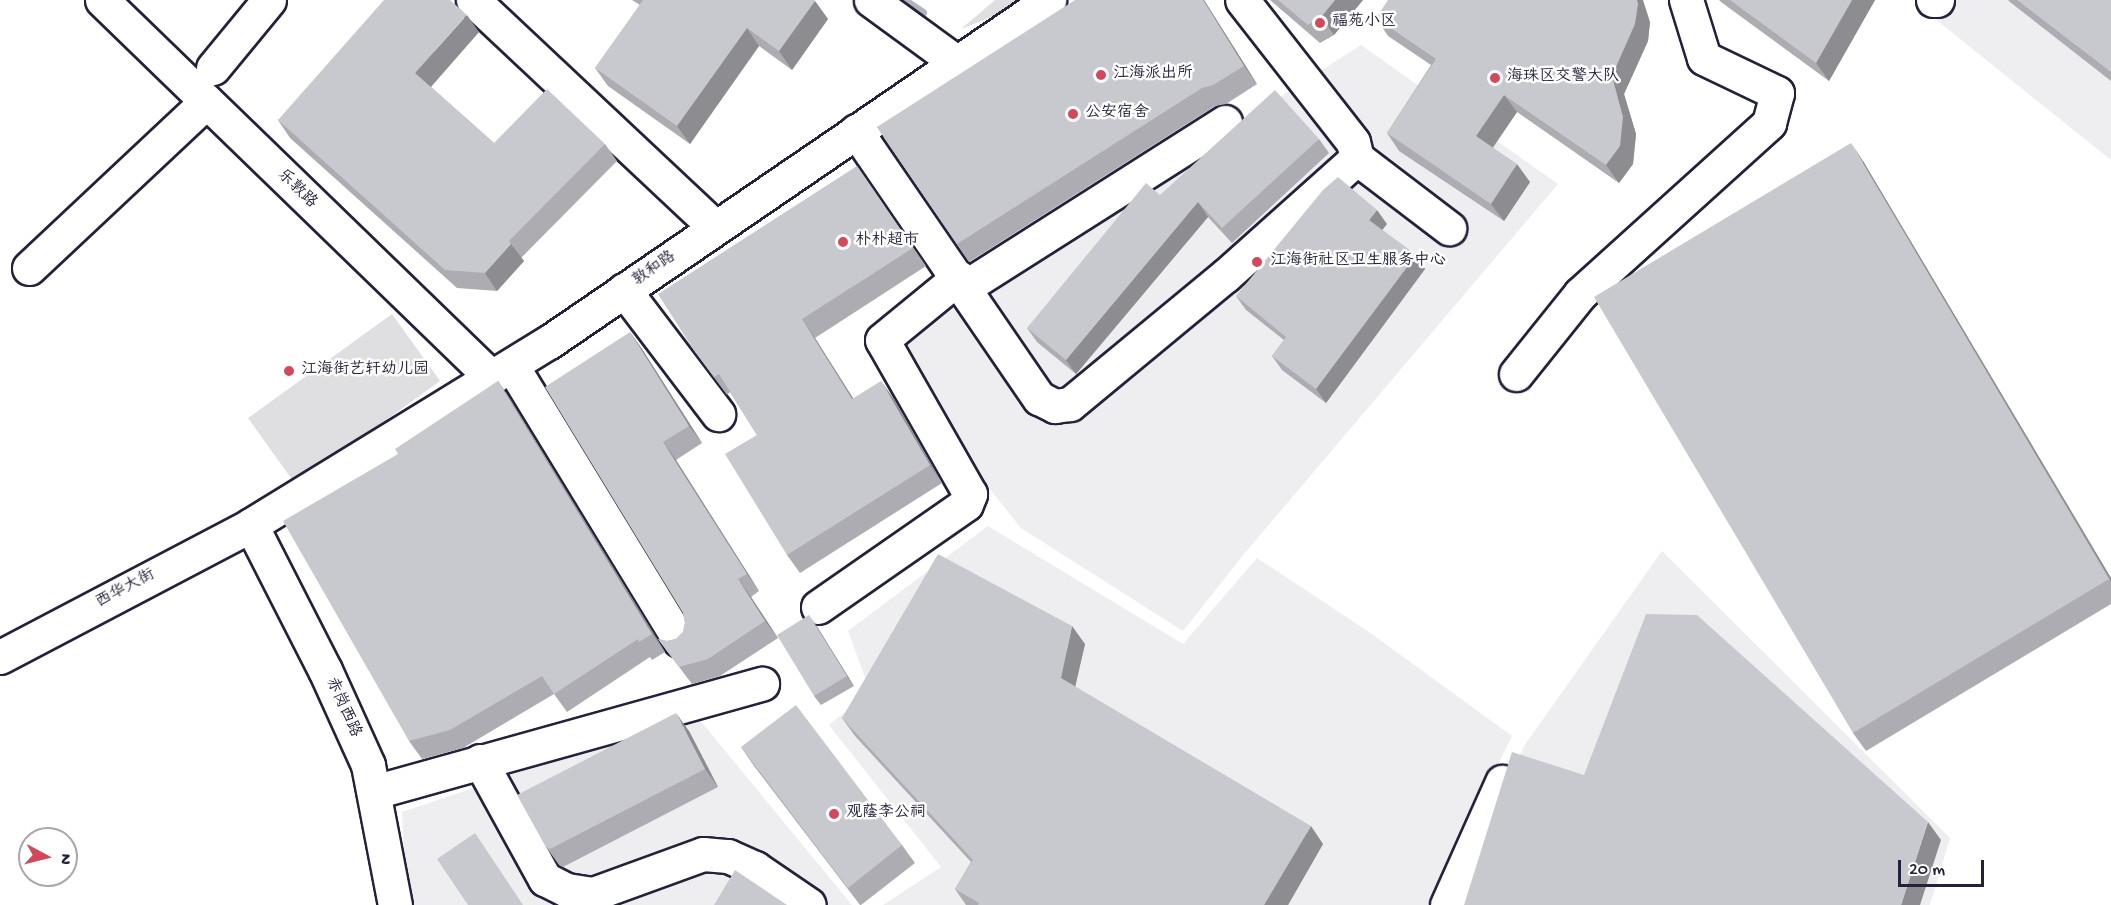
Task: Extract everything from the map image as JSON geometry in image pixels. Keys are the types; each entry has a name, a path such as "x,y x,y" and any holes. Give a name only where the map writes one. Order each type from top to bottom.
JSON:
{"street":[{"name":"乐敦路","path":"102,0 206,102 502,372 679,640"},
{"path":"213,68 269,0"},
{"path":"473,0 715,227"},
{"path":"871,0 956,62"},
{"name":"敦和路","path":"251,525 502,372 1048,0"},
{"path":"1242,0 1353,142 1357,158 1449,228"},
{"path":"1516,374 1580,294 1769,123 1777,93 1704,58 1686,0"},
{"path":"29,268 206,102"},
{"path":"818,607 966,504 970,494 882,340 962,282 1225,122"},
{"path":"856,131 962,282 1039,398 1055,406 1070,404 1225,276 1357,158"},
{"path":"624,290 718,414"},
{"name":"西华大街","path":"0,657 251,525"},
{"name":"赤岗西路","path":"251,525 325,670 368,765 395,905"},
{"path":"374,792 762,684"},
{"path":"480,761 545,879 567,890 593,894 703,854 728,856 755,868 809,905"},
{"path":"1447,905 1502,782"}],"shaded area":[{"path":"995,0 1034,0 961,29"},
{"path":"1953,0 2111,0 2111,160 1929,14"},
{"name":"江海街社区卫生服务中心","path":"1361,45 1558,184 1244,554 1183,631 1021,528 985,483 902,340"},
{"path":"392,314 440,381 296,485 248,418"},
{"path":"988,526 1183,644 1257,558 1369,632 1512,736 1429,905 883,905 941,867 829,725 870,691 848,631"},
{"path":"1662,551 1950,838 1930,905 1454,905 1524,746"},
{"path":"694,713 852,905 406,905 402,812"}],"building":[{"path":"384,0 450,0 467,15 415,73 494,143 547,89 605,144 509,241 511,244 485,273 445,270 278,120"},
{"path":"643,0 815,1 779,51 747,28 677,126 595,68"},
{"name":"公安宿舍","path":"1075,0 1203,0 1244,66 1213,85 1202,88 957,244 877,127"},
{"path":"1278,0 1335,0 1321,17 1308,25"},
{"path":"1388,0 1637,0 1635,24 1612,76 1623,117 1620,146 1606,165 1504,95 1476,136 1517,164 1491,204 1387,133 1436,59 1376,18"},
{"path":"1730,0 1852,0 1816,63"},
{"path":"2017,0 2111,0 2111,72"},
{"path":"1275,90 1319,139 1222,228 1198,202 1066,360 1027,328 1146,183 1160,195"},
{"path":"1851,143 2109,579 1853,733 1594,297"},
{"path":"857,166 913,248 802,319 852,399 881,381 930,465 787,555 725,454 757,435 719,374 714,377 658,294"},
{"path":"1338,177 1377,210 1369,220 1416,255 1316,389 1272,356 1286,337 1236,296 1323,190"},
{"path":"630,332 689,426 663,442 747,574 738,579 765,621 708,659 679,667 658,639 667,641 676,639 683,632 685,623 683,613 545,387"},
{"path":"498,381 652,634 639,642 638,639 554,694 542,676 450,730 409,741 283,521 398,454 395,449"},
{"path":"938,554 1072,626 1061,678 1311,826 1264,905 978,905 979,903 955,889 973,860 842,718"},
{"path":"1646,614 1697,615 1928,822 1901,905 1464,905 1512,752 1584,775"},
{"path":"809,615 847,676 814,696 777,635"},
{"name":"观蔭李公祠","path":"796,705 902,845 848,888 741,747"},
{"path":"676,713 705,769 550,849 546,847 517,795"},
{"path":"475,833 523,905 468,905 437,859"},
{"path":"735,870 787,905 714,905"}],"waterway":[{"path":"904,0 923,13"}],"place":[{"name":"福苑小区","path":"1320,23"},
{"name":"江海派出所","path":"1101,75"},
{"name":"海珠区交警大队","path":"1495,78"},
{"name":"公安宿舍","path":"1073,114"},
{"name":"朴朴超市","path":"843,242"},
{"name":"江海街社区卫生服务中心","path":"1257,262"},
{"name":"江海街艺轩幼儿园","path":"289,371"},
{"name":"观蔭李公祠","path":"834,814"}]}
